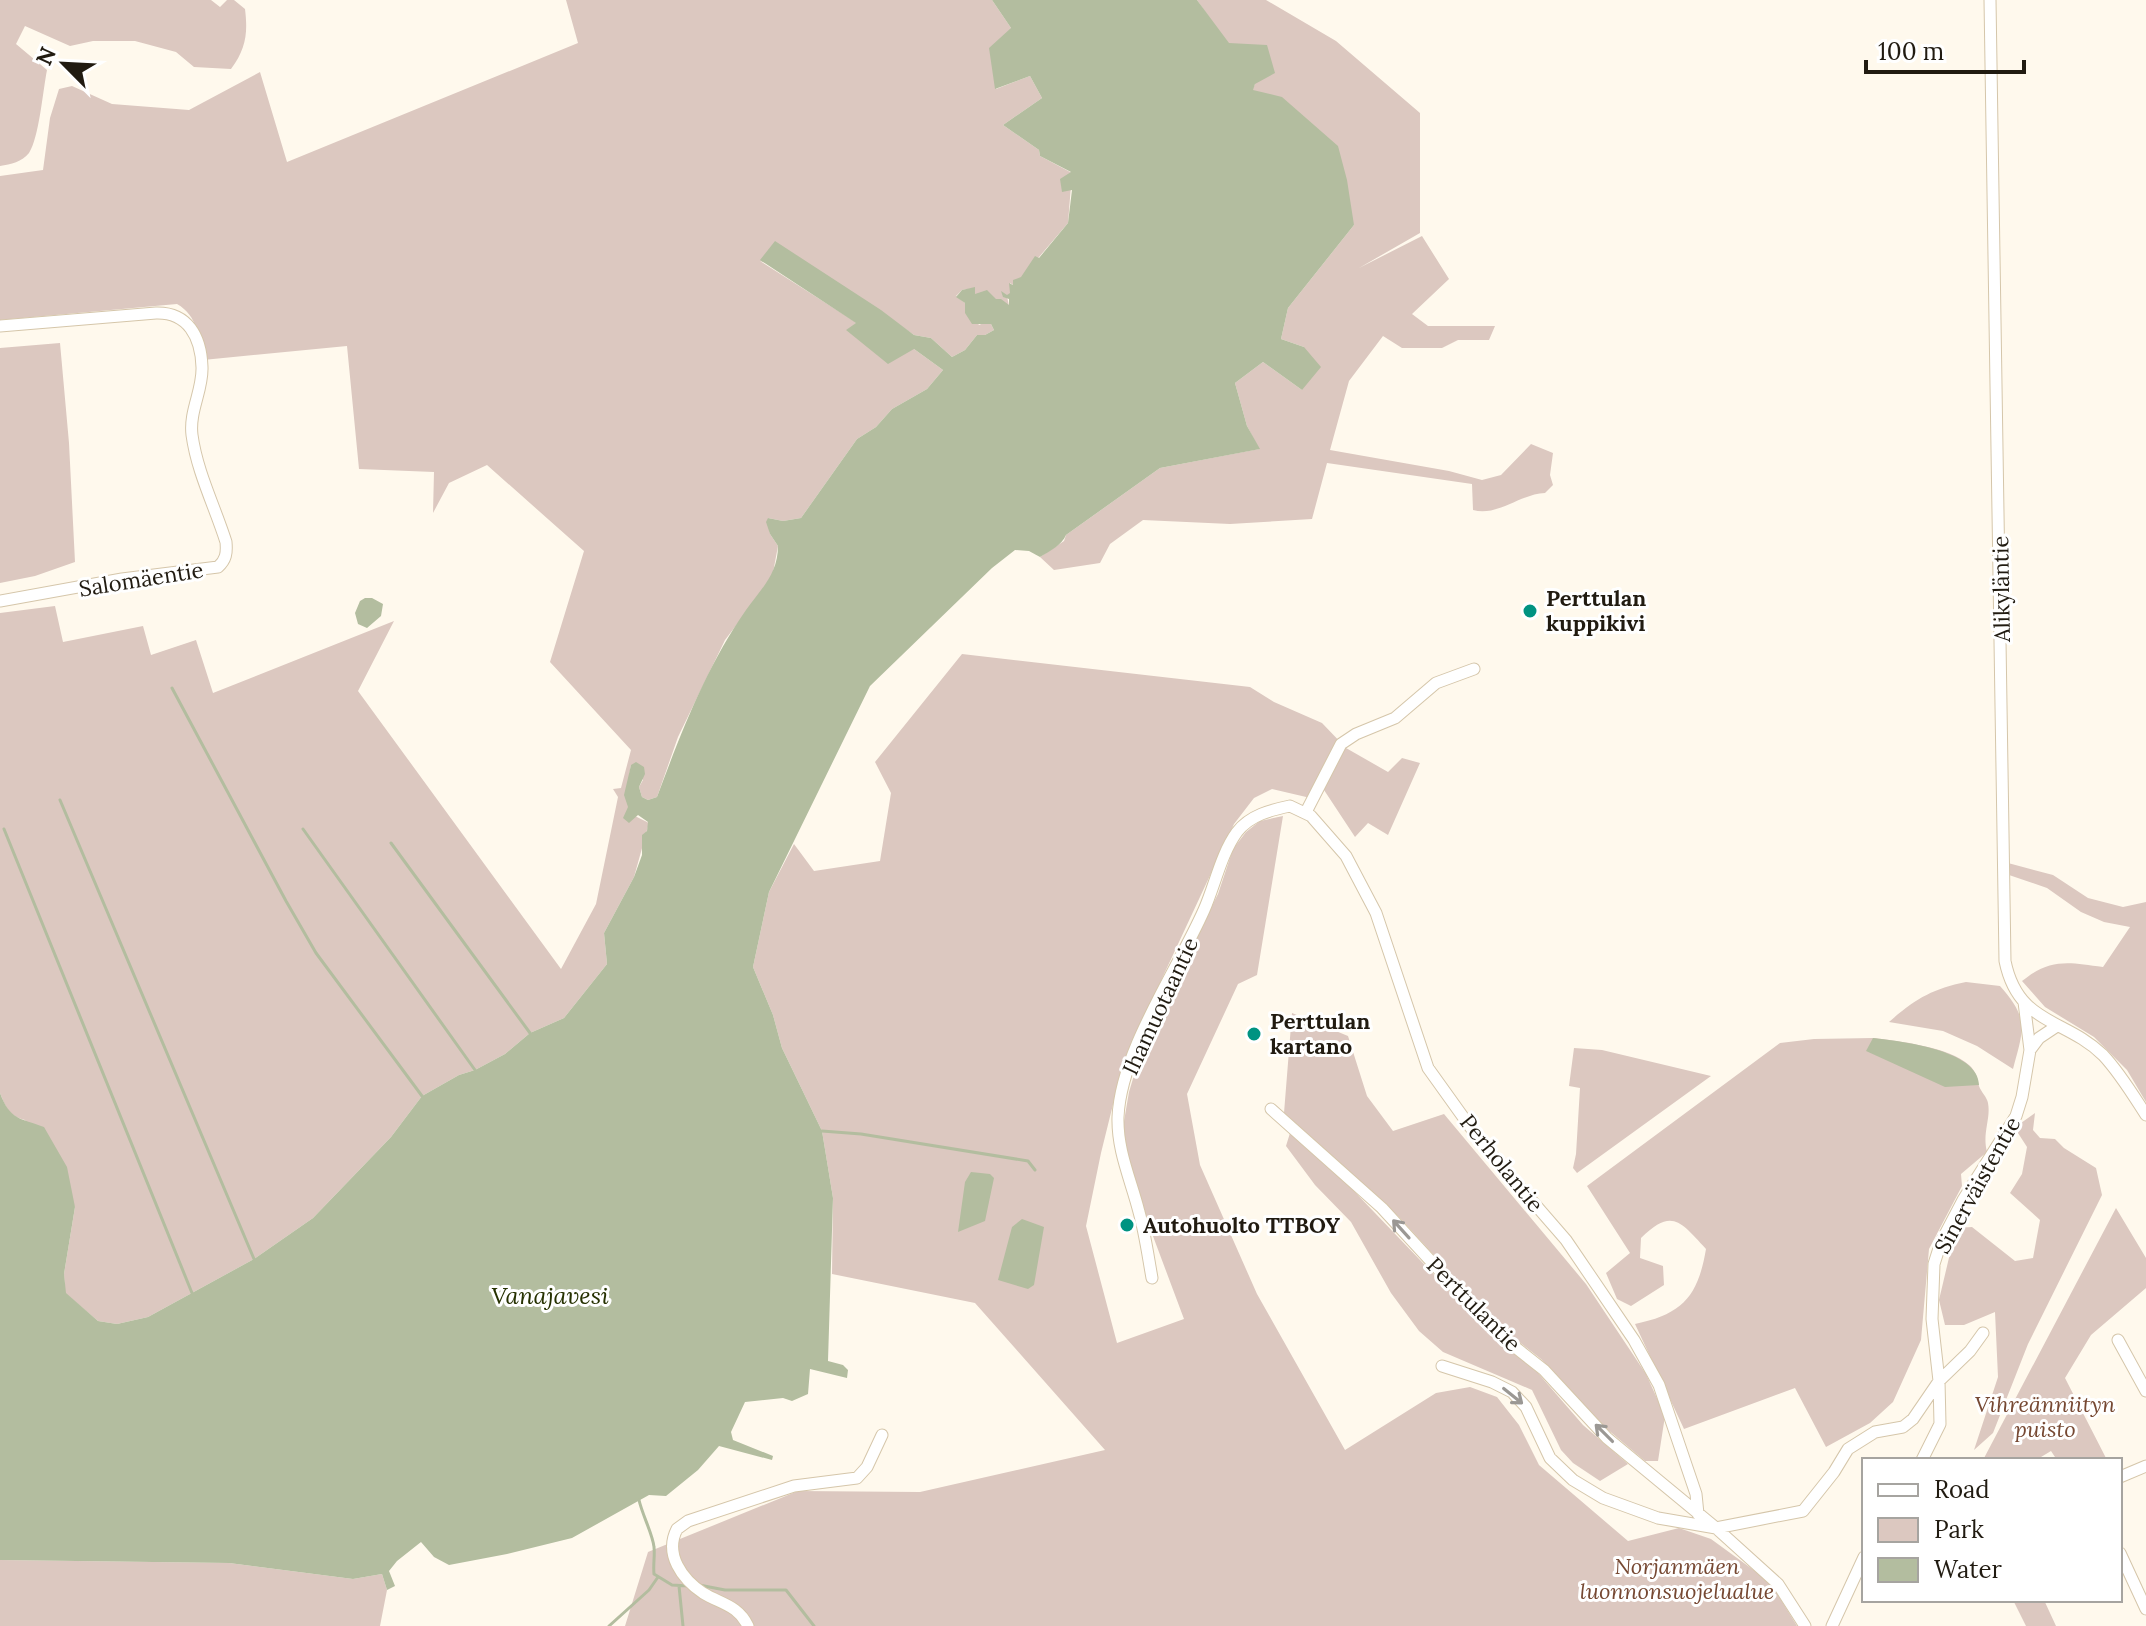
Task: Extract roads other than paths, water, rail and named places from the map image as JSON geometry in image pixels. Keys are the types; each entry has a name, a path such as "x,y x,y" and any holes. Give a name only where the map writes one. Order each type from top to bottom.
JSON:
{"street":[{"name":"Alikyläntie","path":"1990,0 2005,961 2016,995 2041,1017 2102,1054 2146,1115"},
{"name":"Salomäentie","path":"0,326 156,313 175,314 183,318 196,340 202,367 192,435 201,475 226,542 227,553 218,567 122,579 0,601"},
{"path":"1306,812 1341,744 1356,734 1395,718 1436,683 1474,669"},
{"name":"Ihamuotaantie","path":"1152,1278 1140,1215 1120,1149 1118,1112 1124,1087 1145,1028 1198,923 1238,830 1260,813 1290,806 1306,812"},
{"name":"Perholantie","path":"1306,812 1346,856 1376,913 1428,1068 1481,1142 1566,1240 1634,1340 1658,1382 1696,1494 1698,1514"},
{"name":"Sinerväistentie","path":"1923,1458 1940,1424 1932,1319 1934,1264 1941,1242 1963,1200 2016,1116 2030,1050 2024,1002"},
{"path":"2030,1050 2039,1038 2057,1026"},
{"name":"Perttulantie","path":"1271,1109 1382,1208 1496,1332 1544,1370 1607,1438 1778,1584 1805,1626"},
{"path":"1716,1528 1803,1511 1848,1449 1875,1432 1903,1427 1913,1419 1939,1381 1956,1367 1983,1333"},
{"path":"2118,1340 2146,1391"},
{"name":"Perttulantie","path":"1442,1366 1492,1382 1512,1392 1526,1407 1550,1458 1573,1480 1603,1498 1677,1523 1716,1528"},
{"path":"748,1626 736,1609 705,1595 691,1584 680,1569 671,1549 677,1529 688,1521 794,1486 857,1478 867,1467 882,1435"},
{"path":"2122,1476 2146,1466"},
{"path":"2122,1557 2146,1609"},
{"path":"1832,1626 1862,1561"}],"water":[{"name":"Vanajavesi","path":"992,0 1197,0 1229,43 1267,45 1275,73 1255,84 1253,90 1282,97 1338,146 1354,225 1288,308 1281,339 1304,347 1321,367 1302,390 1263,362 1235,383 1247,426 1260,449 1160,468 1040,557 1029,551 1015,550 992,568 870,686 769,892 753,967 773,1015 782,1048 822,1131 833,1198 828,1361 843,1365 848,1370 847,1378 810,1369 808,1394 792,1401 783,1398 745,1402 731,1432 733,1440 773,1456 772,1460 719,1446 698,1470 666,1496 649,1495 572,1538 507,1554 449,1565 434,1557 421,1542 389,1571 395,1586 387,1590 382,1574 353,1579 229,1563 0,1560 0,1093 12,1113 44,1127 67,1167 75,1207 64,1274 66,1293 98,1321 117,1324 148,1317 254,1259 313,1218 391,1137 422,1096 505,1054 530,1033 564,1018 607,964 604,933 634,877 642,855 642,835 647,831 648,822 638,815 629,823 623,818 628,807 624,795 631,765 636,762 644,767 645,774 639,787 642,797 648,800 657,797 707,677 775,565 778,546 770,534 766,522 768,518 783,521 801,518 857,439 876,427 892,409 927,389 943,370 914,349 888,364 846,330 856,323 760,260 775,241 914,335 931,338 952,357 965,350 977,335 994,330 991,324 972,324 965,313 965,303 956,297 962,290 975,287 975,294 987,290 1009,305 1009,299 1003,297 1001,291 1007,295 1010,293 1009,283 1013,285 1013,280 1021,277 1035,256 1039,258 1068,223 1072,190 1062,192 1060,179 1071,172 1040,156 1039,150 1003,125 1042,98 1030,76 995,89 989,48 1011,28"},
{"path":"365,598 383,604 381,616 367,628 358,624 355,613 360,601"},
{"path":"1873,1038 1918,1045 1953,1056 1976,1073 1979,1085 1945,1087 1866,1051"},
{"path":"971,1172 990,1174 994,1178 985,1221 958,1232 965,1182"},
{"path":"1022,1219 1044,1227 1034,1285 1028,1289 998,1280 1012,1227"}],"waterway":[{"path":"172,688 316,953 422,1096"},
{"path":"60,800 254,1259"},
{"path":"4,829 192,1293"},
{"path":"303,829 475,1070"},
{"path":"391,843 530,1033"},
{"path":"822,1131 861,1134 1028,1161 1035,1170"},
{"path":"639,1500 653,1542 654,1574 672,1585 689,1586"},
{"path":"609,1626 649,1590 658,1577"},
{"path":"699,1585 725,1590 786,1590 814,1626"},
{"path":"679,1586 683,1626"}],"place":[{"name":"Perttulan kuppikivi","path":"1530,611"},
{"name":"Perttulan kartano","path":"1254,1034"},
{"name":"Autohuolto TTBOY","path":"1127,1225"}],"park label":[{"name":"Vihreänniityn puisto","path":"2045,1416"},
{"name":"Norjanmäen luonnonsuojelualue","path":"1677,1578"}]}
